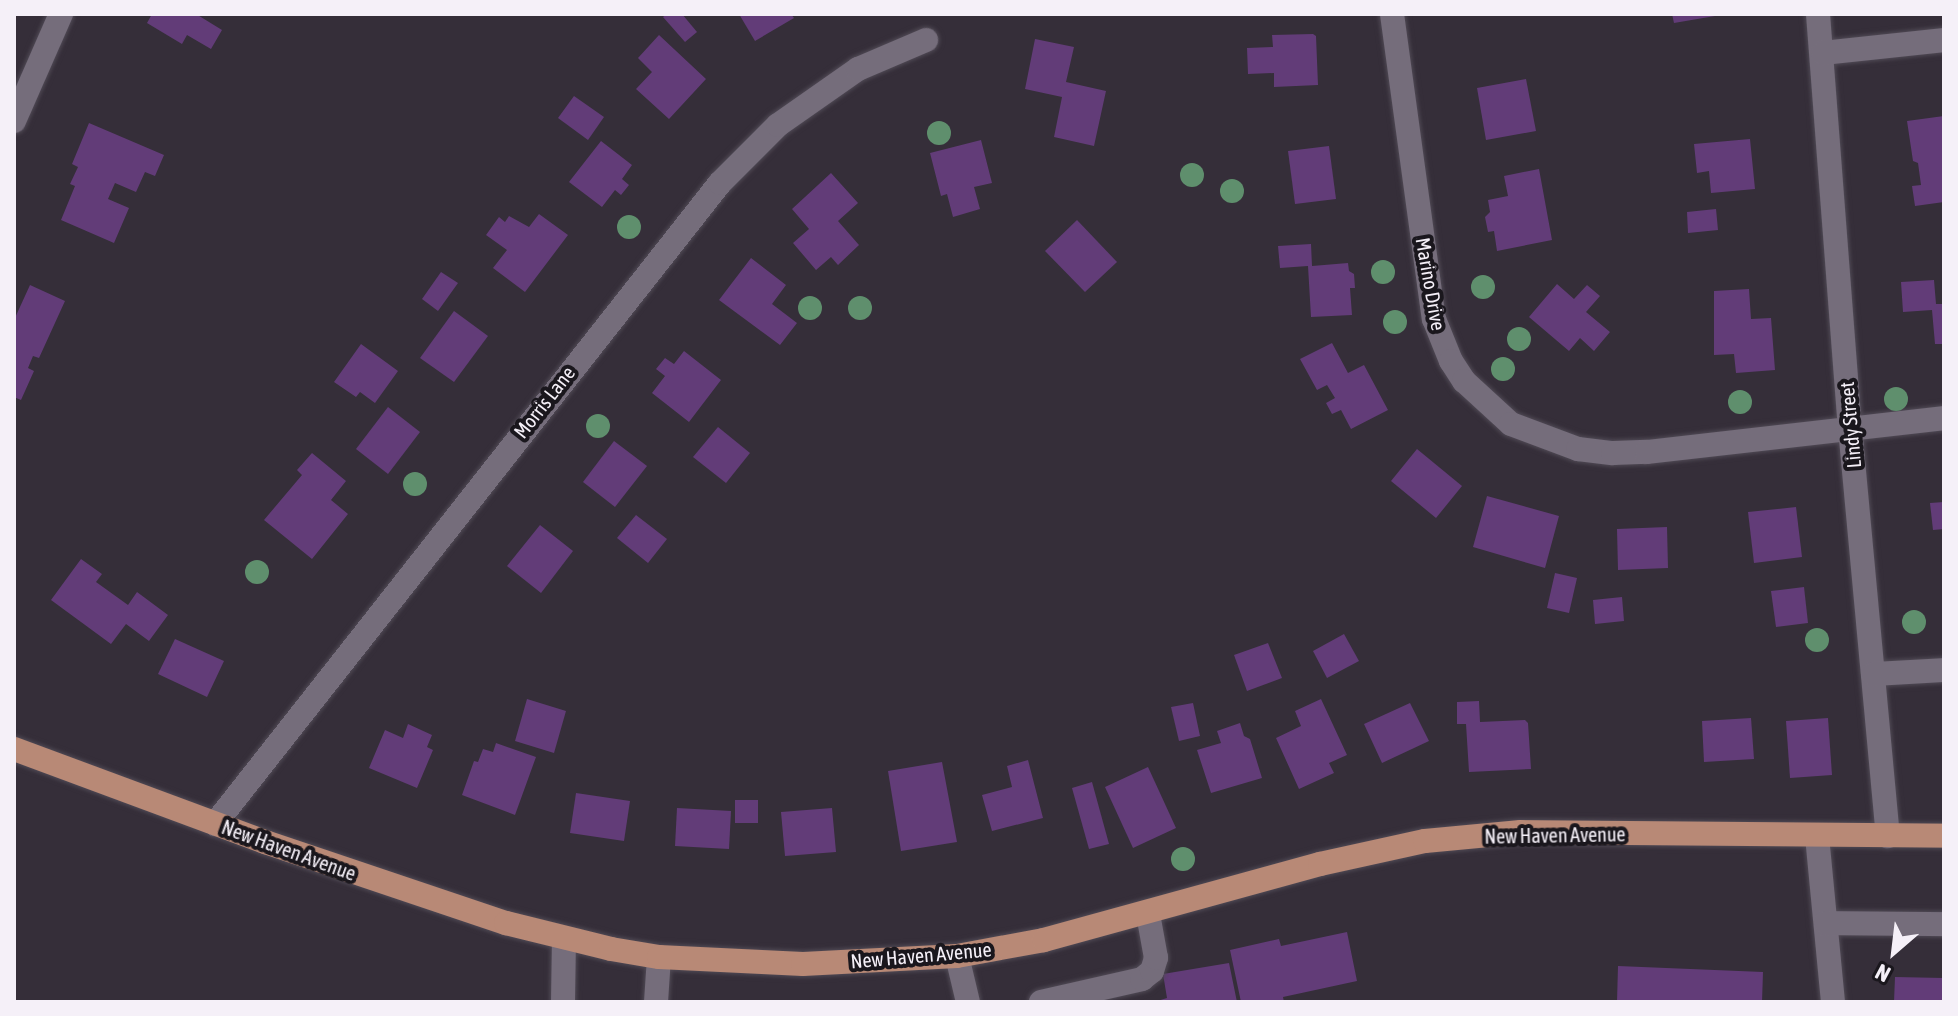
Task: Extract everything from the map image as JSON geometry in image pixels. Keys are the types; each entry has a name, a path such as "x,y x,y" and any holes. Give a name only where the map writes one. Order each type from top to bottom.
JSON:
{"main road":[{"name":"New Haven Avenue","path":"14,749 436,902 564,938 659,957 803,964 957,956 1044,940 1148,914 1320,864 1425,841 1521,832 1944,836"}],"street":[{"path":"14,121 61,14"},
{"name":"Marino Drive","path":"1392,14 1434,319 1451,361 1480,398 1511,424 1578,449 1613,453 1647,452 1944,418"},
{"name":"Lindy Street","path":"1818,14 1850,428 1888,836"},
{"name":"Morris Lane","path":"215,824 720,183 778,125 858,69 926,40"},
{"path":"1823,53 1944,40"},
{"path":"1873,674 1944,670"},
{"path":"1817,836 1833,1002"},
{"path":"1041,1002 1142,979 1152,971 1156,958 1148,914"},
{"path":"1826,923 1944,924"},
{"path":"563,1002 564,938"},
{"path":"957,956 968,1002"},
{"path":"656,1002 659,957"}],"building":[{"path":"152,14 196,14 222,30 211,49 187,35 182,44 147,23"},
{"path":"682,14 697,32 685,42 663,17"},
{"path":"739,14 791,14 794,18 755,41"},
{"path":"1672,14 1715,14 1715,16 1674,23"},
{"path":"659,35 706,79 669,119 636,89 652,72 638,58"},
{"path":"1272,35 1316,36 1318,85 1274,87 1274,73 1248,74 1247,48 1273,47"},
{"path":"1035,39 1074,47 1066,82 1106,91 1094,146 1054,137 1062,97 1025,89"},
{"path":"1526,79 1536,131 1486,140 1477,88"},
{"path":"574,96 604,117 588,140 558,118"},
{"path":"1944,116 1944,202 1915,206 1912,186 1921,185 1918,163 1913,161 1907,121"},
{"path":"89,123 164,155 155,176 145,172 136,192 115,183 108,199 129,208 114,243 61,220 75,186 70,184 78,167 72,164"},
{"path":"1750,139 1755,189 1711,193 1709,171 1697,173 1694,144"},
{"path":"981,140 992,183 974,187 980,209 953,217 947,194 941,196 930,153"},
{"path":"601,141 632,165 622,179 629,185 621,195 615,190 602,207 569,182"},
{"path":"1329,146 1336,199 1295,204 1288,151"},
{"path":"1539,169 1552,240 1497,251 1494,231 1488,232 1485,217 1490,212 1488,200 1508,196 1504,176"},
{"path":"831,173 858,203 838,221 859,245 838,265 831,257 816,270 793,243 809,229 792,209"},
{"path":"1716,209 1718,230 1688,233 1687,212"},
{"path":"539,214 568,235 525,292 493,268 507,250 486,235 499,217 505,222 509,216 529,227"},
{"path":"1077,220 1117,262 1085,292 1045,251"},
{"path":"1311,244 1312,266 1348,263 1349,271 1354,274 1355,288 1350,288 1352,315 1311,317 1308,266 1280,268 1278,246"},
{"path":"751,258 786,285 772,304 797,323 780,345 719,300"},
{"path":"441,272 458,283 438,311 422,299"},
{"path":"1934,280 1936,304 1944,304 1944,344 1935,344 1932,310 1903,312 1901,282"},
{"path":"1557,284 1574,299 1587,285 1600,296 1586,312 1610,332 1594,351 1580,338 1569,351 1529,317"},
{"path":"30,285 65,301 39,358 33,356 28,368 34,371 21,400 14,397 14,320"},
{"path":"1749,289 1751,319 1771,318 1775,370 1736,373 1734,354 1714,355 1714,291"},
{"path":"454,311 488,336 454,382 420,358"},
{"path":"1332,343 1348,373 1364,365 1388,410 1351,429 1341,410 1332,414 1326,403 1335,398 1327,385 1317,390 1300,359"},
{"path":"361,344 398,371 375,403 360,392 356,397 334,382"},
{"path":"684,351 721,380 689,422 652,393 665,376 656,369 665,358 674,364"},
{"path":"388,407 420,432 388,474 356,449"},
{"path":"718,427 750,453 726,483 693,457"},
{"path":"614,441 647,466 615,507 583,482"},
{"path":"1417,449 1462,486 1436,518 1391,481"},
{"path":"312,453 346,481 331,500 348,514 312,559 264,520 302,475 297,470"},
{"path":"1487,496 1559,516 1545,568 1473,547"},
{"path":"1944,502 1944,529 1933,530 1930,503"},
{"path":"1796,507 1802,557 1754,563 1748,512"},
{"path":"636,515 667,539 648,563 617,538"},
{"path":"540,525 573,551 541,593 507,566"},
{"path":"1667,527 1668,568 1618,570 1617,529"},
{"path":"81,559 102,574 96,582 128,605 137,592 168,615 149,641 126,624 111,644 51,600"},
{"path":"1555,573 1577,578 1569,613 1547,608"},
{"path":"1804,587 1808,623 1776,627 1771,591"},
{"path":"1622,597 1624,621 1595,624 1593,600"},
{"path":"1344,634 1359,661 1327,678 1313,651"},
{"path":"175,639 224,661 207,697 158,674"},
{"path":"1268,643 1282,678 1247,691 1234,655"},
{"path":"527,699 566,711 554,753 515,741"},
{"path":"1321,699 1347,755 1329,763 1334,773 1299,789 1276,738 1301,726 1295,711"},
{"path":"1479,701 1480,722 1525,720 1528,723 1531,769 1469,772 1466,724 1457,724 1457,702"},
{"path":"1193,703 1200,736 1179,741 1171,707"},
{"path":"1410,703 1429,741 1382,763 1364,724"},
{"path":"1751,718 1754,759 1704,762 1702,721"},
{"path":"1828,718 1832,775 1790,778 1786,721"},
{"path":"1240,723 1244,736 1250,739 1262,778 1211,793 1197,750 1221,743 1217,731"},
{"path":"408,724 432,735 427,747 433,750 417,788 369,768 385,730 403,738"},
{"path":"496,743 536,757 515,815 462,795 474,761 478,762 483,749 493,752"},
{"path":"1028,760 1043,818 992,831 982,795 1012,787 1007,766"},
{"path":"942,762 957,842 901,851 888,771"},
{"path":"1148,767 1176,828 1133,848 1105,787"},
{"path":"1092,782 1109,844 1089,849 1072,788"},
{"path":"576,793 630,801 624,841 570,833"},
{"path":"735,800 758,800 758,823 735,823"},
{"path":"677,808 731,811 729,849 675,846"},
{"path":"832,808 836,852 785,856 781,812"},
{"path":"1347,932 1357,981 1283,997 1284,1002 1241,1002 1230,950 1279,939 1281,946"},
{"path":"1229,963 1237,1002 1154,1002 1167,998 1163,974"},
{"path":"1618,966 1763,972 1762,1002 1617,1002"},
{"path":"1895,977 1944,978 1944,1002 1894,1002"}]}
